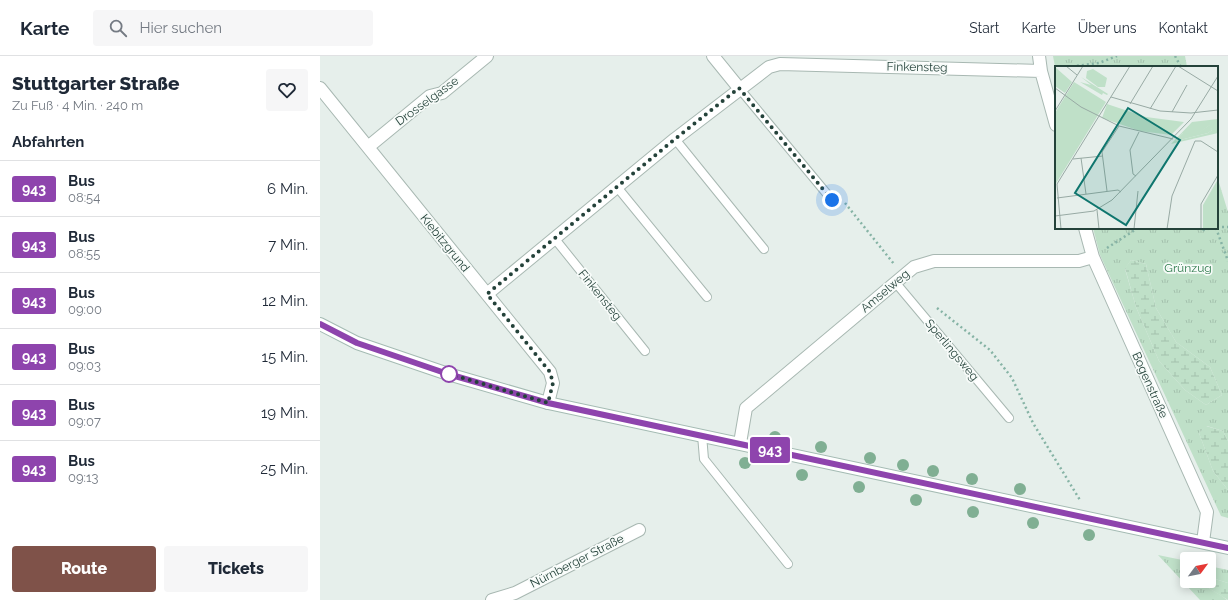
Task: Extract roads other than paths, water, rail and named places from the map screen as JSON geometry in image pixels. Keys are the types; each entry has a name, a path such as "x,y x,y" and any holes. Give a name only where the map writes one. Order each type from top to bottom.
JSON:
{"street":[{"name":"Drosselgasse","path":"368,147 430,96 442,93 487,56"},
{"path":"713,56 739,88"},
{"path":"1039,56 1041,71 1055,121"},
{"name":"Finkensteg","path":"487,294 675,139 739,88 769,67 780,64 1041,71"},
{"name":"Kiebitzgrund","path":"320,88 550,372 553,383 548,403"},
{"name":"Bogenstraße","path":"1085,229 1093,257 1206,512 1203,542"},
{"name":"Amselweg","path":"740,443 746,408 914,266 934,261 1078,261 1093,257"},
{"path":"320,324 357,343 448,374 548,403 1228,548"},
{"name":"Nürnberger Straße","path":"492,600 515,593 639,530"}],"lane":[{"path":"739,88 832,200"},
{"path":"675,139 764,249"},
{"path":"617,187 707,298"},
{"name":"Finkensteg","path":"555,239 645,351"},
{"name":"Sperlingsweg","path":"895,282 1009,418"},
{"path":"702,435 704,459 788,564"}],"park label":[{"name":"Grünzug","path":"1188,268"}]}
